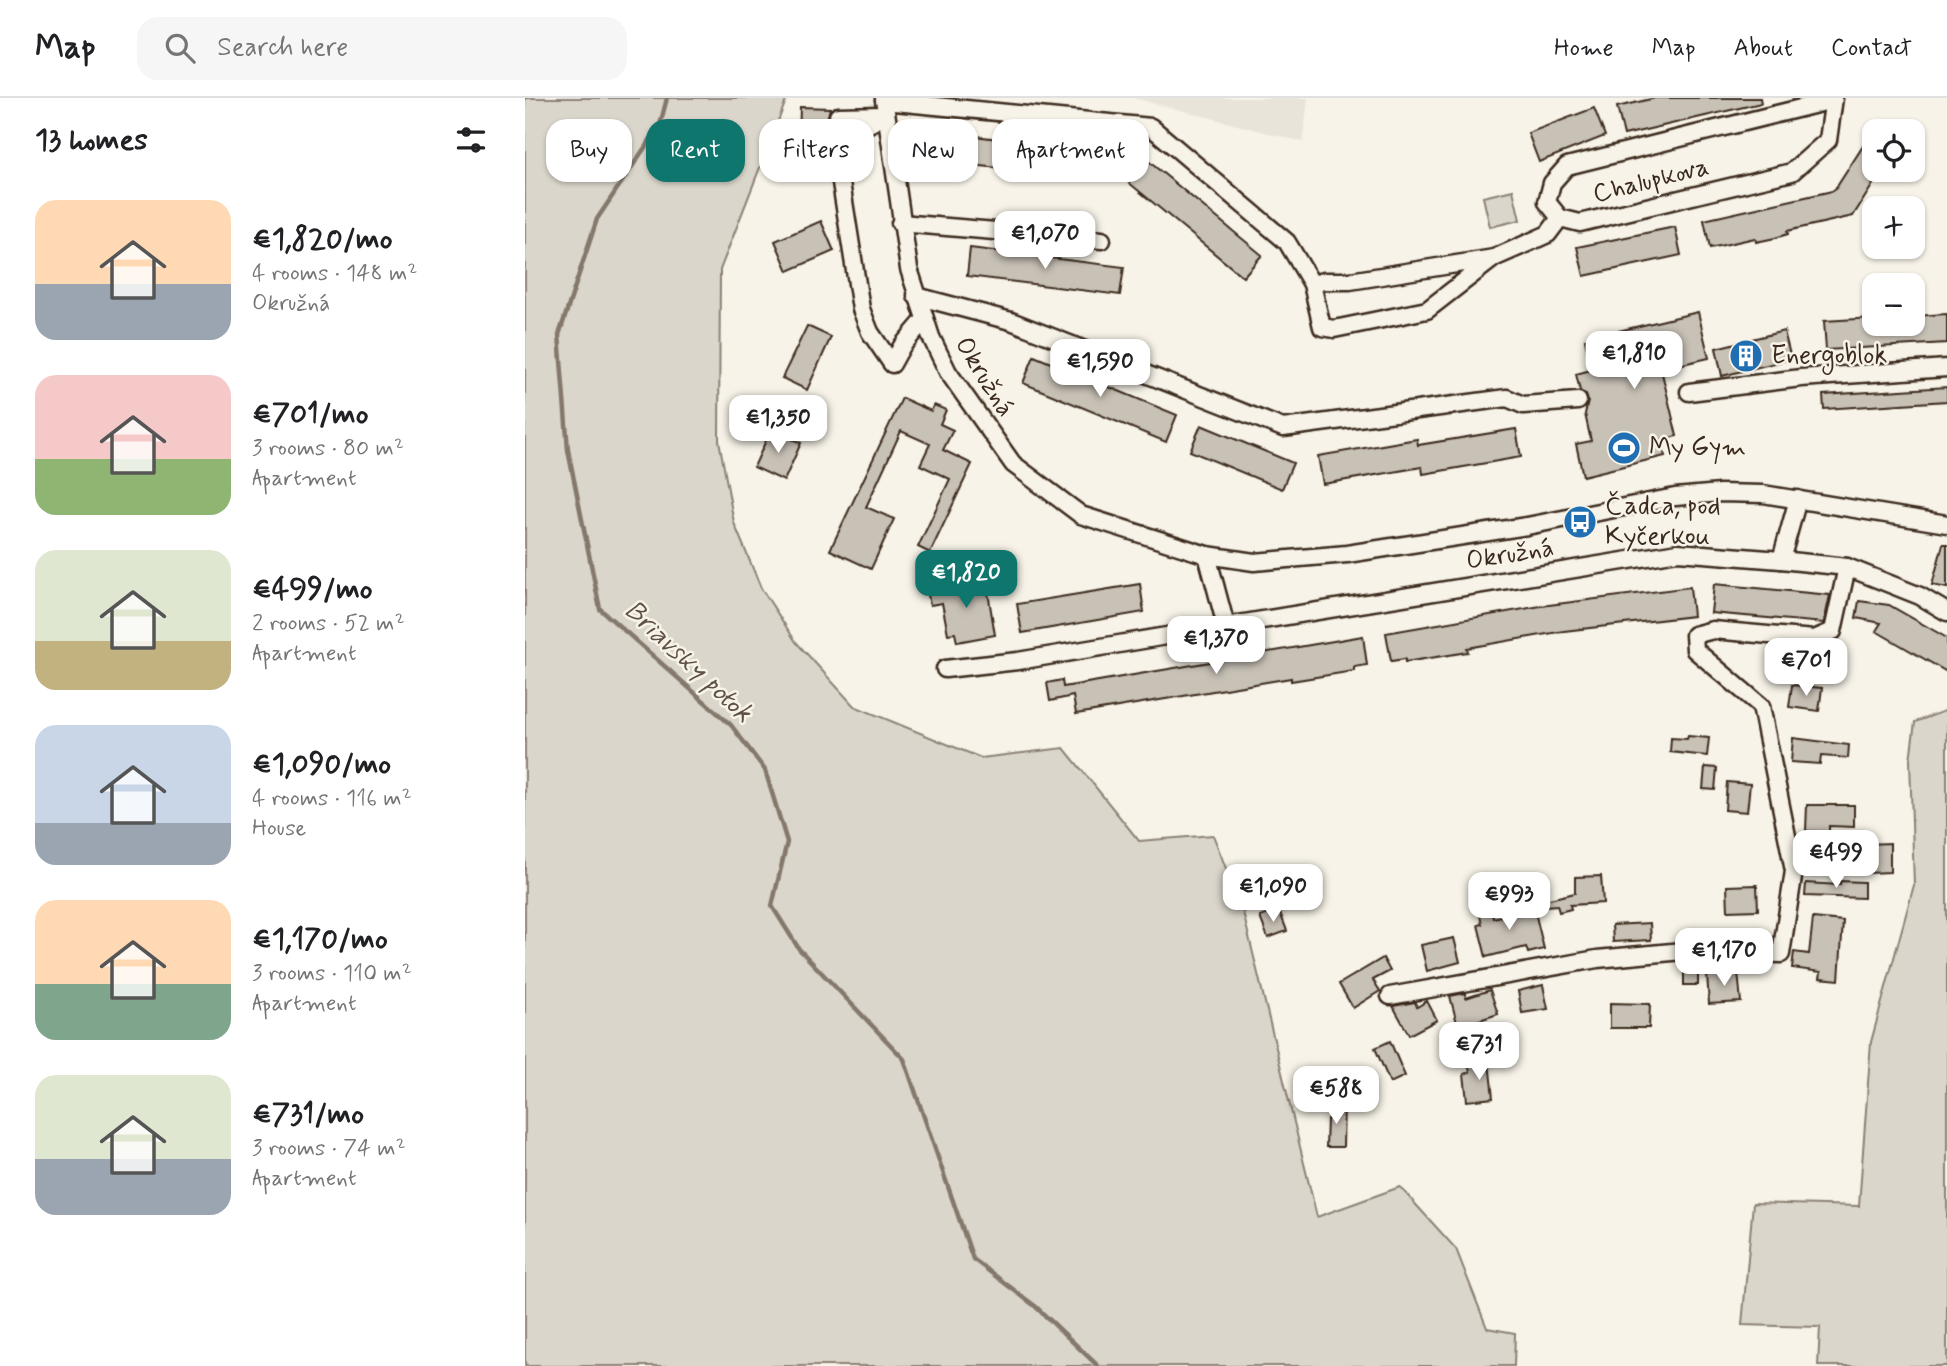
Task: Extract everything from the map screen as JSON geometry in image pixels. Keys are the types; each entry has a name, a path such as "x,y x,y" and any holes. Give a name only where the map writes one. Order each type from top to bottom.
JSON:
{"street":[{"name":"Chalupkova","path":"1834,99 1828,140 1792,172 1580,223 1560,218 1547,202 1552,183 1567,166 1834,99"},
{"path":"838,116 885,105 1151,127 1287,242 1312,284 1322,327 1334,329 1427,310 1494,258 1548,234 1560,218"},
{"path":"885,105 836,151 860,309 870,332 892,364 901,346 925,319"},
{"name":"Okružná","path":"885,105 900,223 916,296 948,372 1013,464 1081,515 1207,555 1254,562 1347,554 1527,526 1675,496 1720,493 1762,494 1947,524"},
{"path":"900,223 1102,240"},
{"path":"1312,284 1350,281 1494,258"},
{"path":"916,296 1011,320 1283,428 1507,398 1523,405 1578,401"},
{"path":"1689,392 1801,378 1947,368"},
{"path":"1781,559 1798,499"},
{"name":"Okružná","path":"945,669 1018,660 1678,552 1781,559 1847,567 1920,596 1947,612"},
{"path":"1207,555 1226,626"},
{"path":"1390,996 1597,959 1683,951 1781,954 1794,871 1761,706 1695,650 1694,635 1713,630 1814,639 1833,631 1847,567"}],"shaded area":[{"path":"525,98 787,98 779,119 759,119 759,170 720,270 719,440 734,523 761,588 796,642 854,706 981,758 1064,748 1139,841 1213,835 1243,912 1317,1217 1400,1187 1456,1249 1487,1328 1515,1333 1514,1366 525,1366"},
{"path":"1133,98 1308,98 1303,142"},
{"path":"1513,190 1520,220 1490,227 1483,197"},
{"path":"1947,710 1947,1366 1818,1366 1820,1327 1742,1325 1753,1203 1859,1206 1871,1042 1914,885 1910,760 1915,722"}],"building":[{"path":"1655,98 1760,98 1761,103 1624,135 1617,107"},
{"path":"800,107 830,108 828,119 800,119"},
{"path":"1594,108 1605,136 1539,162 1528,133"},
{"path":"978,136 992,138 992,167 978,166"},
{"path":"1862,148 1862,182 1874,182 1866,196 1862,196 1862,202 1853,216 1787,231 1788,234 1775,238 1756,242 1755,238 1710,248 1704,220 1836,188"},
{"path":"1149,162 1262,255 1243,277 1128,182 1149,182"},
{"path":"821,221 834,251 788,271 775,241"},
{"path":"1675,227 1681,255 1584,276 1577,247"},
{"path":"970,248 1124,267 1120,295 967,276"},
{"path":"1698,312 1709,358 1661,369 1677,436 1661,440 1665,456 1583,476 1576,444 1591,441 1585,414 1588,401 1586,395 1580,391 1576,374 1591,370 1585,339"},
{"path":"1947,314 1947,343 1826,350 1824,321 1862,319 1862,336 1925,336 1925,315"},
{"path":"807,326 831,337 807,390 782,378"},
{"name":"Energoblok","path":"1784,331 1791,359 1722,376 1716,348"},
{"path":"1034,356 1177,415 1166,442 1023,383"},
{"path":"1947,387 1947,401 1824,409 1823,395"},
{"path":"902,398 931,411 934,405 946,410 940,424 953,430 943,450 972,464 930,553 918,547 950,479 920,465 930,444 901,431 866,507 894,519 871,569 830,550"},
{"path":"1201,425 1293,463 1282,489 1190,451"},
{"path":"771,429 801,443 784,481 754,467"},
{"path":"1516,429 1521,457 1423,474 1422,467 1323,484 1318,456 1417,439 1418,445"},
{"path":"1943,544 1947,544 1947,588 1932,585"},
{"path":"986,580 995,635 957,642 955,633 948,634 942,603 930,605 927,590"},
{"path":"1140,584 1144,612 1022,633 1017,604"},
{"path":"1714,584 1830,595 1824,623 1711,613"},
{"path":"1690,587 1693,616 1564,631 1467,648 1468,652 1405,662 1405,659 1391,661 1386,633 1541,606"},
{"path":"1859,601 1889,605 1947,638 1947,672 1876,631 1881,623 1856,618"},
{"path":"1363,636 1367,665 1354,667 1354,671 1291,681 1291,678 1076,714 1073,696 1050,701 1047,683 1062,680 1063,687"},
{"path":"1792,685 1822,688 1819,711 1789,707"},
{"path":"1688,736 1709,738 1707,756 1670,752 1671,738 1687,739"},
{"path":"1793,738 1849,745 1848,758 1821,756 1820,764 1791,762"},
{"path":"1705,767 1717,768 1715,790 1703,789"},
{"path":"1727,782 1750,784 1747,812 1725,810"},
{"path":"1807,805 1854,805 1854,827 1829,826 1829,832 1806,831"},
{"path":"1890,843 1890,872 1868,873 1867,844"},
{"path":"1601,876 1603,903 1570,905 1571,909 1559,912 1557,905 1546,906 1545,900 1575,893 1575,877"},
{"path":"1840,881 1864,882 1864,898 1805,896 1806,883 1840,885"},
{"path":"1757,885 1758,910 1728,911 1727,886"},
{"path":"1490,904 1493,918 1534,908 1544,949 1528,953 1526,947 1486,957 1478,925 1482,924 1478,907"},
{"path":"1279,910 1287,931 1268,938 1260,917"},
{"path":"1813,918 1843,921 1839,980 1820,978 1821,972 1792,968 1794,952 1809,954"},
{"path":"1650,923 1651,940 1613,942 1612,925"},
{"path":"1454,938 1460,962 1427,971 1421,945"},
{"path":"1383,958 1390,971 1373,980 1380,991 1353,1008 1339,984"},
{"path":"1684,966 1698,966 1698,985 1684,985"},
{"path":"1738,972 1741,1002 1709,1004 1707,974"},
{"path":"1543,985 1548,1009 1522,1013 1518,991"},
{"path":"1490,990 1498,1014 1458,1027 1450,996 1465,993 1466,998"},
{"path":"1427,1001 1437,1020 1409,1035 1393,1006 1415,1002 1417,1007"},
{"path":"1610,1003 1650,1004 1649,1028 1610,1028"},
{"path":"1390,1041 1405,1076 1390,1083 1375,1048"},
{"path":"1489,1062 1493,1098 1467,1101 1464,1074 1470,1072 1468,1064"},
{"path":"1331,1101 1344,1102 1343,1147 1326,1147"}],"waterway":[{"name":"Briavsky potok","path":"667,98 660,125 597,219 559,335 568,450 600,609 731,725 765,770 787,842 772,906 799,949 904,1059 973,1259 1035,1306 1098,1366"}],"place":[{"name":"Energoblok","path":"1746,356"},
{"name":"My Gym","path":"1624,448"},
{"name":"Čadca, pod Kyčerkou","path":"1580,522"}]}
